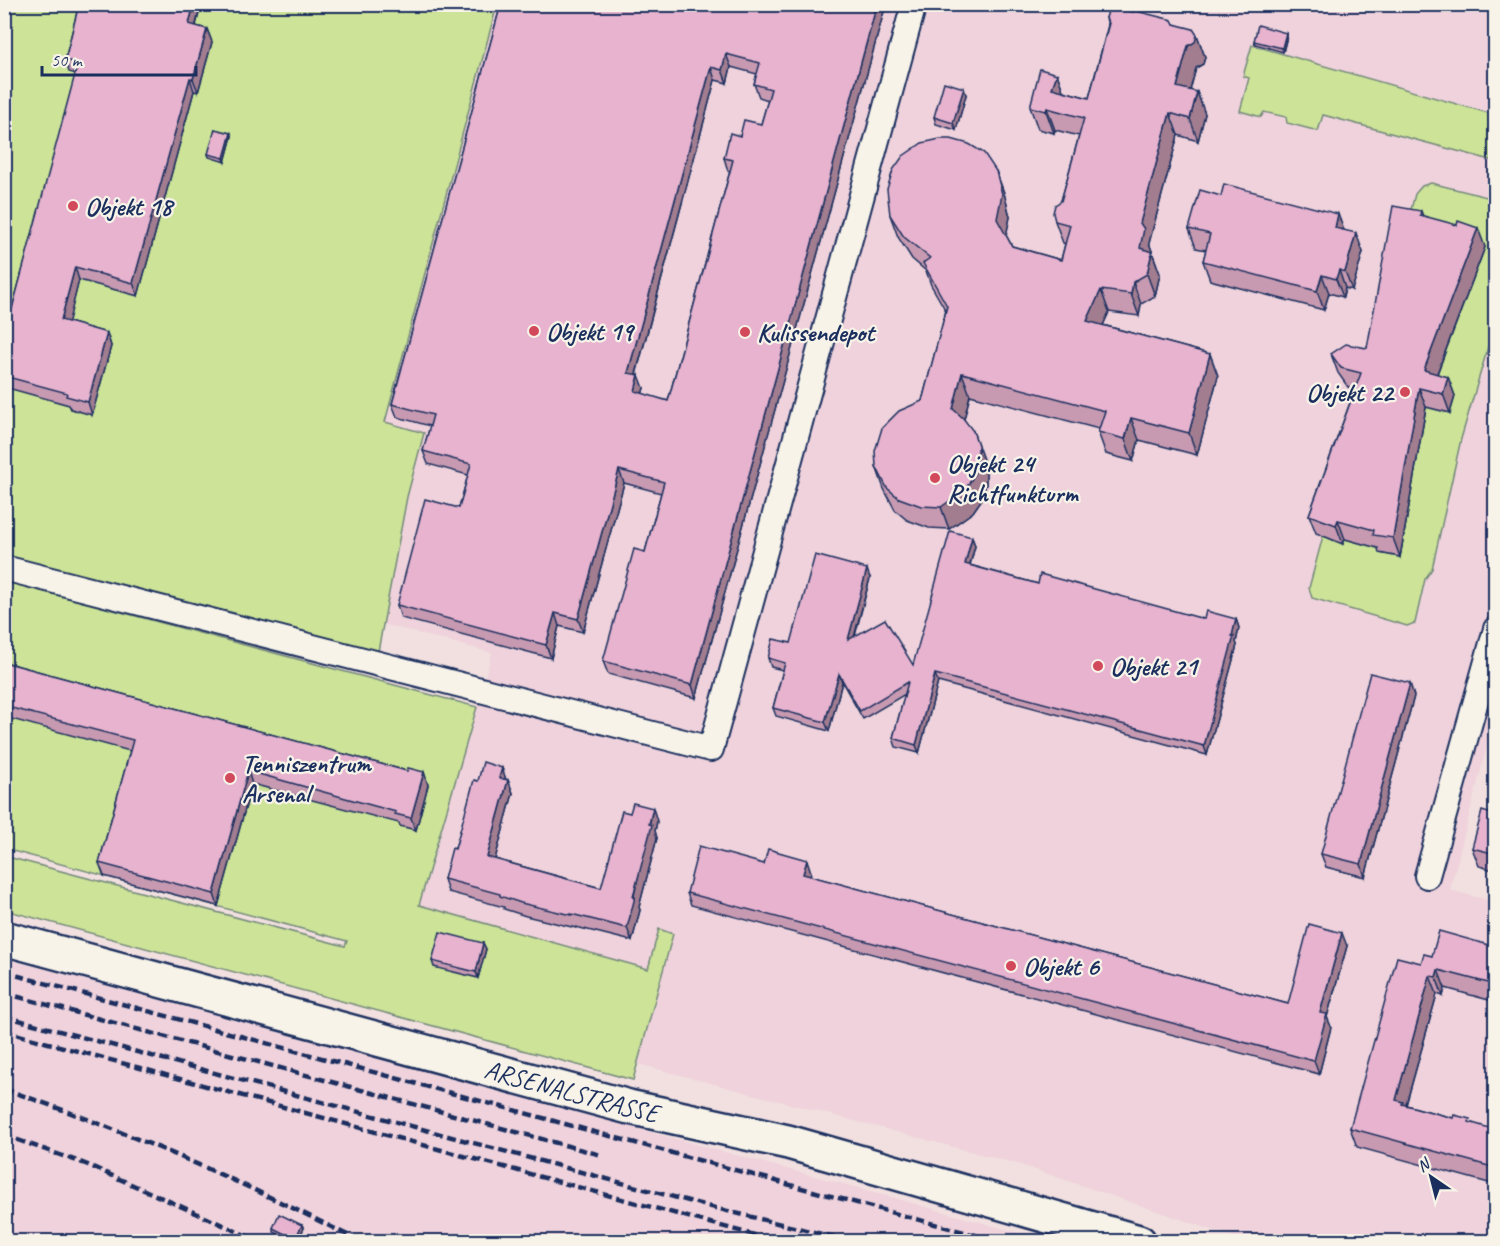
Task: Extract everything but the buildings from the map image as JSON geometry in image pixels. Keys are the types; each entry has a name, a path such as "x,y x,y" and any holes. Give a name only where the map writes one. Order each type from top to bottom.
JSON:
{"main road":[{"name":"ARSENALSTRASSE","path":"4,938 617,1104 788,1142 1139,1242"}],"street":[{"path":"4,568 711,749 914,4"},
{"path":"1427,876 1496,629"}],"shaded area":[{"path":"497,5 1495,5 1495,715 1450,890 1495,902 1495,1241 1245,1241 1018,1164 638,1064 672,934 659,929 648,969 419,905 492,653 383,624 407,497 424,434 385,423"},
{"path":"4,958 877,1193 1047,1241 5,1241"}],"green space":[{"path":"4,5 497,5 385,422 424,433 407,497 377,657 5,558"},
{"path":"1252,45 1495,115 1495,144 1491,160 1323,115 1318,131 1287,123 1286,117 1264,112 1261,117 1240,111 1249,78 1243,76"},
{"path":"1431,183 1495,199 1495,323 1461,439 1432,569 1425,579 1415,623 1407,626 1312,598 1309,588 1323,536 1342,544 1345,539 1380,549 1380,553 1400,557 1426,407 1450,413 1431,389 1407,225 1415,194 1422,186"},
{"name":"Tenniszentrum Arsenal","path":"5,581 477,707 419,905 648,969 659,929 673,934 633,1080 5,910 4,856 345,946 347,941 5,849"}],"railway":[{"path":"4,972 1001,1242"},
{"path":"4,993 601,1155"},
{"path":"4,1016 707,1206 855,1242"},
{"path":"4,1031 780,1242"},
{"path":"4,1089 96,1122 186,1159 361,1242"},
{"path":"4,1135 88,1165 261,1242"}],"place":[{"name":"Objekt 18","path":"73,206"},
{"name":"Objekt 19","path":"534,331"},
{"name":"Kulissendepot","path":"745,332"},
{"name":"Objekt 22","path":"1405,392"},
{"name":"Objekt 24 Richtfunkturm","path":"935,478"},
{"name":"Objekt 21","path":"1098,666"},
{"name":"Tenniszentrum Arsenal","path":"230,778"},
{"name":"Objekt 6","path":"1011,966"}]}
